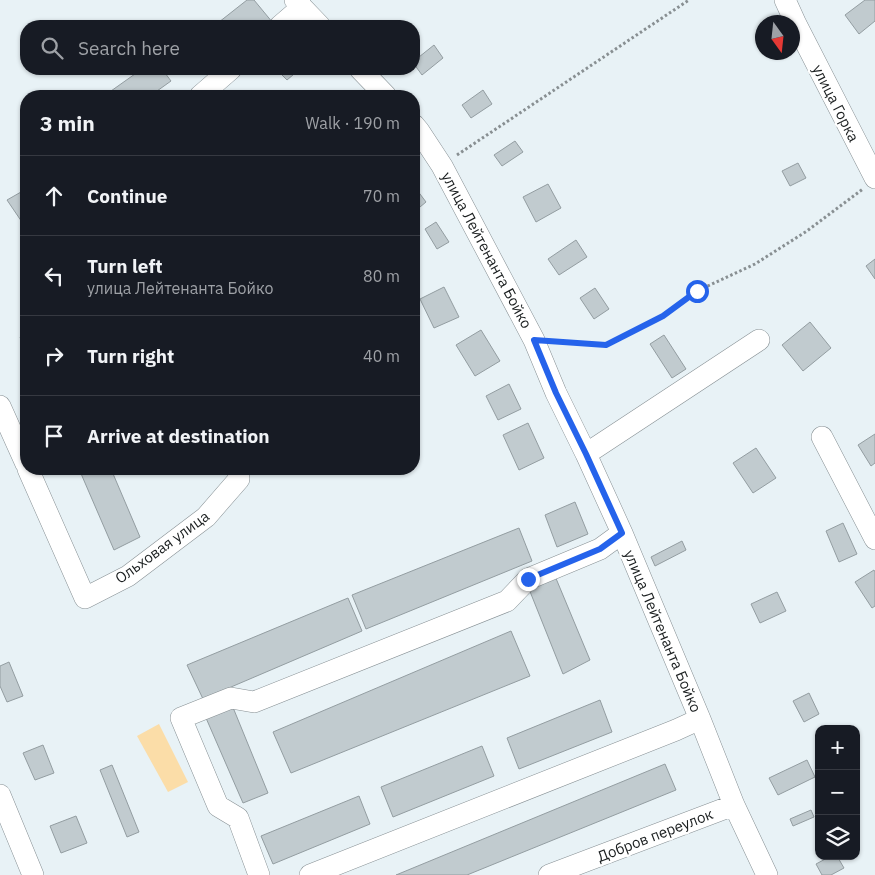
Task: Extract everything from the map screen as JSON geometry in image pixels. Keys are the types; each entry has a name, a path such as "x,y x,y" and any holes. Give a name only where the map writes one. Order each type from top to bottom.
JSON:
{"street":[{"name":"улица Горка","path":"786,0 871,182"},
{"path":"285,20 298,3 314,20"},
{"path":"207,90 224,75"},
{"path":"366,75 380,90"},
{"name":"улица Лейтенанта Бойко","path":"420,133 442,166 534,340 556,393 622,533 734,805 767,875"},
{"path":"586,454 758,340"},
{"path":"0,406 20,451"},
{"path":"822,437 875,539"},
{"name":"Ольховая улица","path":"31,475 85,598 128,576 206,517 239,479 239,475"},
{"path":"259,875 238,818 218,806 181,718 231,698 254,702 507,600 528,579 600,549 622,533"},
{"path":"310,875 700,719"},
{"path":"0,795 33,875"},
{"name":"Добров переулок","path":"549,875 734,805"}],"path":[{"path":"442,166 689,0"},
{"path":"534,340 606,345 663,316 697,291 755,264 807,231 871,182"}],"shaded area":[{"path":"159,724 188,782 168,792 137,736"}],"building":[{"path":"247,0 254,0 271,20 222,20"},
{"path":"865,0 875,0 875,21 859,34 845,15"},
{"path":"434,45 443,58 422,75 420,72 420,56"},
{"path":"134,75 166,75 171,81 158,90 112,90"},
{"path":"282,75 293,75 287,80"},
{"path":"483,90 492,104 471,118 462,105"},
{"path":"515,141 523,152 502,166 494,155"},
{"path":"798,163 806,178 790,186 782,171"},
{"path":"548,184 561,208 536,222 523,197"},
{"path":"20,193 20,219 7,200"},
{"path":"420,194 426,202 420,207"},
{"path":"436,222 449,242 437,249 425,229"},
{"path":"576,240 587,257 559,275 548,259"},
{"path":"875,259 875,279 866,266"},
{"path":"444,287 459,317 434,328 420,299"},
{"path":"595,288 609,309 594,319 580,298"},
{"path":"810,322 831,348 803,371 782,345"},
{"path":"481,330 500,361 475,376 456,345"},
{"path":"664,335 686,369 672,378 650,344"},
{"path":"509,384 521,409 498,420 486,396"},
{"path":"528,423 544,458 519,470 503,435"},
{"path":"875,434 875,463 871,466 858,445"},
{"path":"756,448 776,478 753,493 733,463"},
{"path":"82,475 114,475 140,537 114,550"},
{"path":"575,502 588,534 557,547 545,515"},
{"path":"843,523 857,554 839,562 826,531"},
{"path":"519,528 532,561 366,629 352,595"},
{"path":"682,541 686,550 655,566 651,557"},
{"path":"874,570 875,606 872,608 855,582"},
{"path":"555,576 590,660 563,674 529,589"},
{"path":"777,592 786,611 760,623 751,604"},
{"path":"348,598 362,631 203,699 187,665"},
{"path":"511,631 530,676 291,773 273,732"},
{"path":"9,662 23,696 7,702 0,686 0,666"},
{"path":"809,693 819,714 804,722 793,701"},
{"path":"600,700 612,732 519,769 507,738"},
{"path":"232,705 268,793 243,803 206,718"},
{"path":"43,745 54,773 35,780 23,753"},
{"path":"482,746 494,776 393,817 381,787"},
{"path":"807,760 815,777 778,795 769,778"},
{"path":"665,764 676,790 467,875 396,875"},
{"path":"112,765 139,832 127,837 100,770"},
{"path":"359,796 370,824 273,864 261,836"},
{"path":"811,810 814,817 793,826 790,819"},
{"path":"76,816 87,843 61,853 50,826"},
{"path":"824,860 839,860 844,868 831,875 822,875 816,864"}],"route":[{"path":"528,579 600,549 622,533 556,393 534,340 606,345 663,316 697,291"}]}
